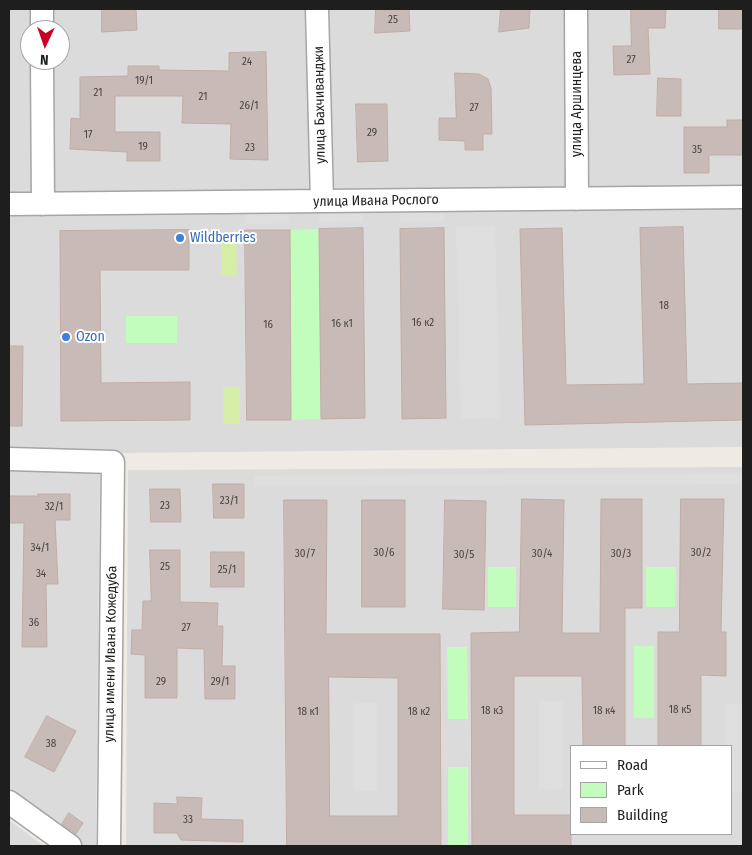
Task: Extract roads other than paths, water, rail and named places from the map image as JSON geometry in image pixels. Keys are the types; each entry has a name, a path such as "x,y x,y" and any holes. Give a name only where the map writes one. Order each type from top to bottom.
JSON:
{"street":[{"name":"улица Бахчиванджи","path":"317,9 322,201"},
{"name":"улица Аршинцева","path":"576,9 577,199"},
{"path":"42,70 43,204"},
{"name":"улица Ивана Рослого","path":"9,204 743,197"},
{"name":"улица имени Ивана Кожедуба","path":"9,459 113,462 109,846"},
{"path":"9,802 70,846"}],"place":[{"name":"Wildberries","path":"180,238"},
{"name":"Ozon","path":"66,337"}]}
